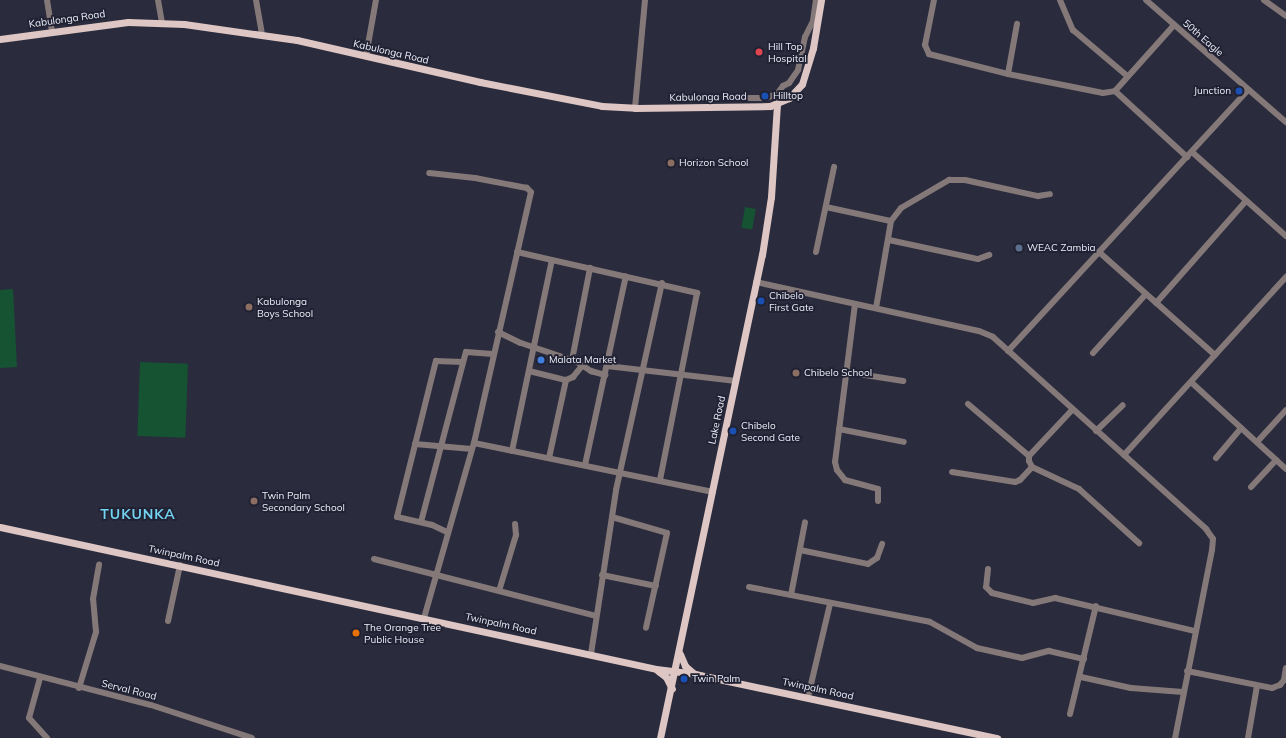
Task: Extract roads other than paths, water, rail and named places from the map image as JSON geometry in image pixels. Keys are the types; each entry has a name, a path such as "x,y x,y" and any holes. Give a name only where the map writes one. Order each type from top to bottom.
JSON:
{"main road":[{"path":"777,104 795,94 805,78 822,0"},
{"name":"Kabulonga Road","path":"0,39 128,22 162,22 262,34 574,102 635,108 777,104"},
{"name":"Lake Road","path":"660,738 680,654 736,382 769,212 777,104"},
{"name":"Twinpalm Road","path":"0,527 656,669 695,674 808,697 973,735 997,738"},
{"path":"680,654 685,666 695,674"},
{"path":"656,669 666,677 672,689"}],"street":[{"path":"47,0 52,31"},
{"path":"158,0 162,22"},
{"path":"256,0 262,34"},
{"path":"366,56 376,0"},
{"path":"635,108 645,0"},
{"path":"749,98 766,98 777,94 783,86 789,83 798,70 805,36 813,21 816,0"},
{"path":"934,0 925,45 929,54 1008,74 1097,92 1115,92 1286,236"},
{"path":"1060,0 1073,30 1126,75"},
{"name":"50th Eagle","path":"1146,0 1286,122"},
{"path":"1264,0 1286,16"},
{"path":"1008,74 1017,24"},
{"path":"1115,92 1126,75 1174,25"},
{"path":"1008,351 1248,90"},
{"path":"816,252 834,167"},
{"path":"424,618 447,532 473,446 498,332 531,195 530,189 447,173 429,173"},
{"path":"876,308 889,240 891,221 901,208 949,180 965,180 1038,196 1050,194"},
{"path":"1156,303 1245,202"},
{"path":"826,207 891,221"},
{"path":"889,240 978,259 989,255"},
{"path":"517,252 694,290 698,295 680,373 660,480"},
{"path":"1099,252 1215,355"},
{"path":"512,451 552,260"},
{"path":"572,360 590,268"},
{"path":"585,465 626,276"},
{"path":"1124,455 1286,277"},
{"path":"756,282 979,331 993,337 1072,410 1206,529 1213,539 1175,738"},
{"path":"591,654 612,517 662,283"},
{"path":"1094,353 1146,294"},
{"path":"855,304 835,462 837,470 846,480 854,485 876,487 878,500"},
{"path":"498,332 534,348 572,360 582,366 605,375"},
{"path":"421,522 468,350 493,354"},
{"path":"447,532 421,522 397,517 436,361 464,362"},
{"path":"529,371 566,380 573,377 582,366"},
{"path":"606,366 644,371 680,373 736,382"},
{"path":"846,372 903,381"},
{"path":"549,458 566,380"},
{"path":"1191,382 1286,469"},
{"path":"968,404 1029,456 1032,467"},
{"path":"1096,431 1123,405"},
{"path":"1029,456 1072,410"},
{"path":"1257,442 1286,410"},
{"path":"1216,458 1241,428"},
{"path":"839,429 904,442"},
{"path":"415,444 441,448 473,446 512,451 622,472 713,492"},
{"path":"1251,487 1276,460"},
{"path":"952,472 1015,482 1032,467"},
{"path":"1032,467 1079,488 1139,543"},
{"path":"612,517 667,532 646,628"},
{"path":"791,595 805,522"},
{"path":"499,591 516,535 515,524"},
{"path":"800,550 868,564 877,558 882,544"},
{"path":"374,559 596,616"},
{"path":"79,688 96,632 93,604 99,565"},
{"path":"168,621 180,565"},
{"path":"988,569 986,587 992,593 1033,603 1055,598 1096,606 1195,631"},
{"path":"602,575 656,586"},
{"path":"749,586 830,604 930,622 977,648 1022,658 1048,651 1084,659"},
{"path":"808,697 830,604"},
{"path":"1070,714 1081,677 1096,606"},
{"name":"Serval Road","path":"0,666 40,678 151,705 252,738"},
{"path":"1187,671 1272,688 1280,685 1286,670"},
{"path":"1081,677 1131,688 1183,692"},
{"path":"40,678 29,718 47,738"},
{"path":"1248,738 1257,686"}],"place":[{"name":"Hill Top Hospital","path":"759,52"},
{"name":"Junction","path":"1239,91"},
{"name":"Hilltop","path":"765,96"},
{"name":"Horizon School","path":"671,163"},
{"name":"WEAC Zambia","path":"1019,248"},
{"name":"Chibelo First Gate","path":"761,301"},
{"name":"Kabulonga Boys School","path":"249,307"},
{"name":"Malata Market","path":"541,360"},
{"name":"Chibelo School","path":"796,373"},
{"name":"Chibelo Second Gate","path":"733,431"},
{"name":"Twin Palm Secondary School","path":"254,501"},
{"name":"The Orange Tree Public House","path":"356,633"},
{"name":"Twin Palm","path":"684,679"}],"district":[{"name":"TUKUNKA","path":"138,514"}]}
